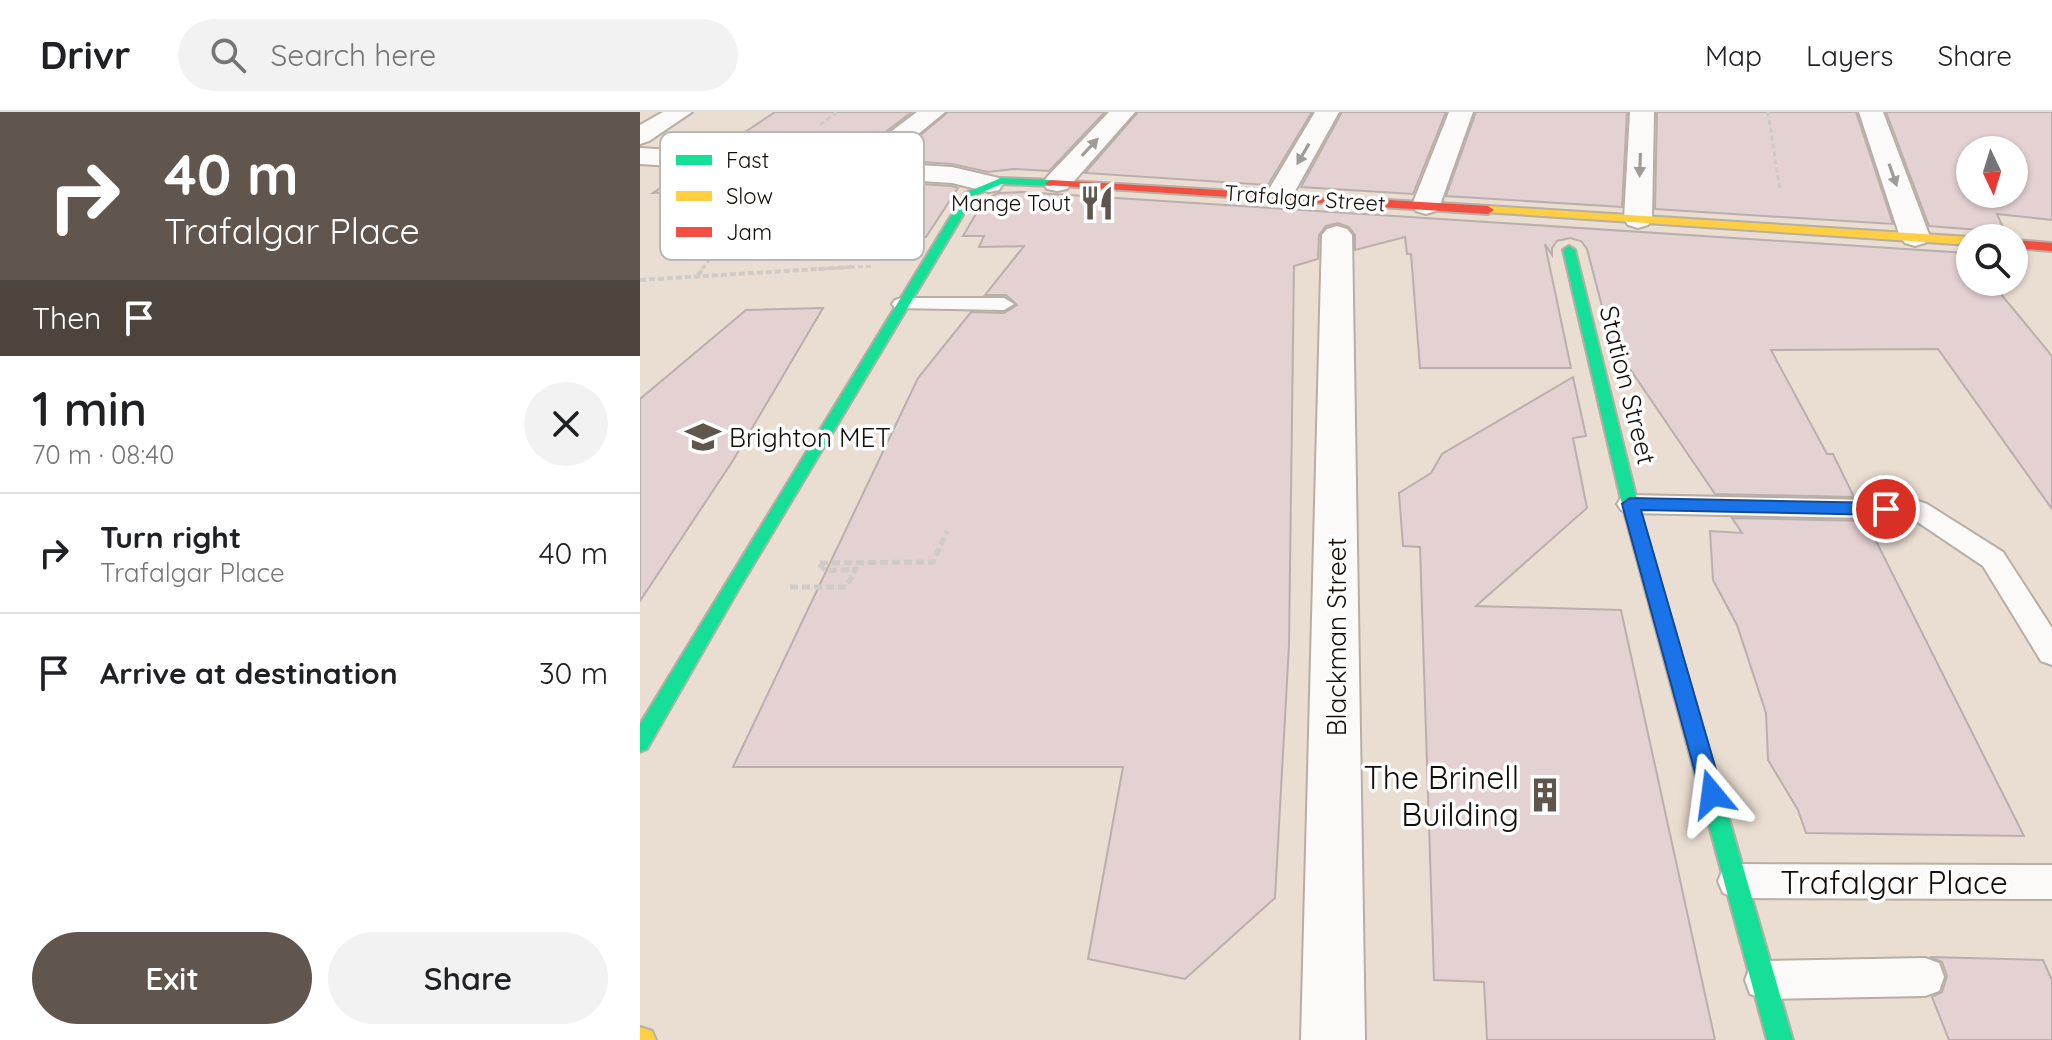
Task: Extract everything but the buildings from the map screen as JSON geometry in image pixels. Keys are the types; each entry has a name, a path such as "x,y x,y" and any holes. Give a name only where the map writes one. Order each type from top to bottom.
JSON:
{"street":[{"path":"640,136 680,112"},
{"path":"907,132 933,112"},
{"path":"1057,183 1123,112"},
{"path":"1279,196 1327,112"},
{"path":"1426,205 1461,112"},
{"path":"1638,219 1642,112"},
{"path":"1871,112 1915,237"},
{"name":"Trafalgar Street","path":"640,156 660,157"},
{"name":"Trafalgar Street","path":"924,173 952,175 989,184 1012,180 1956,240"},
{"path":"640,743 971,193 989,184"},
{"name":"Blackman Street","path":"1333,1040 1337,235"},
{"path":"2028,245 2052,247"},
{"name":"Station Street","path":"1569,250 1630,504 1780,1040"}],"lane":[{"path":"902,304 1004,304"},
{"path":"1630,504 1918,510 1993,559 2052,653"},
{"name":"Trafalgar Place","path":"1736,881 2052,882"},
{"path":"1764,980 1925,977"}],"path":[{"path":"1768,112 1787,228"},
{"path":"640,280 817,267 927,265"},
{"path":"805,587 846,587 856,569 826,571 818,563 933,562 947,531"}],"traffic: fast":[{"path":"640,743 731,587 971,193 1001,181 1051,183"},
{"path":"1569,250 1630,504 1780,1040"}],"traffic: slow":[{"path":"1488,210 1956,240"}],"traffic: jam":[{"path":"1051,183 1488,210"},
{"path":"2028,245 2052,247"}],"place":[{"name":"Mange Tout","path":"1097,203"},
{"name":"Brighton MET","path":"703,437"},
{"name":"The Brinell Building","path":"1545,795"}],"route":[{"path":"1712,794 1630,504 1886,509"}]}
